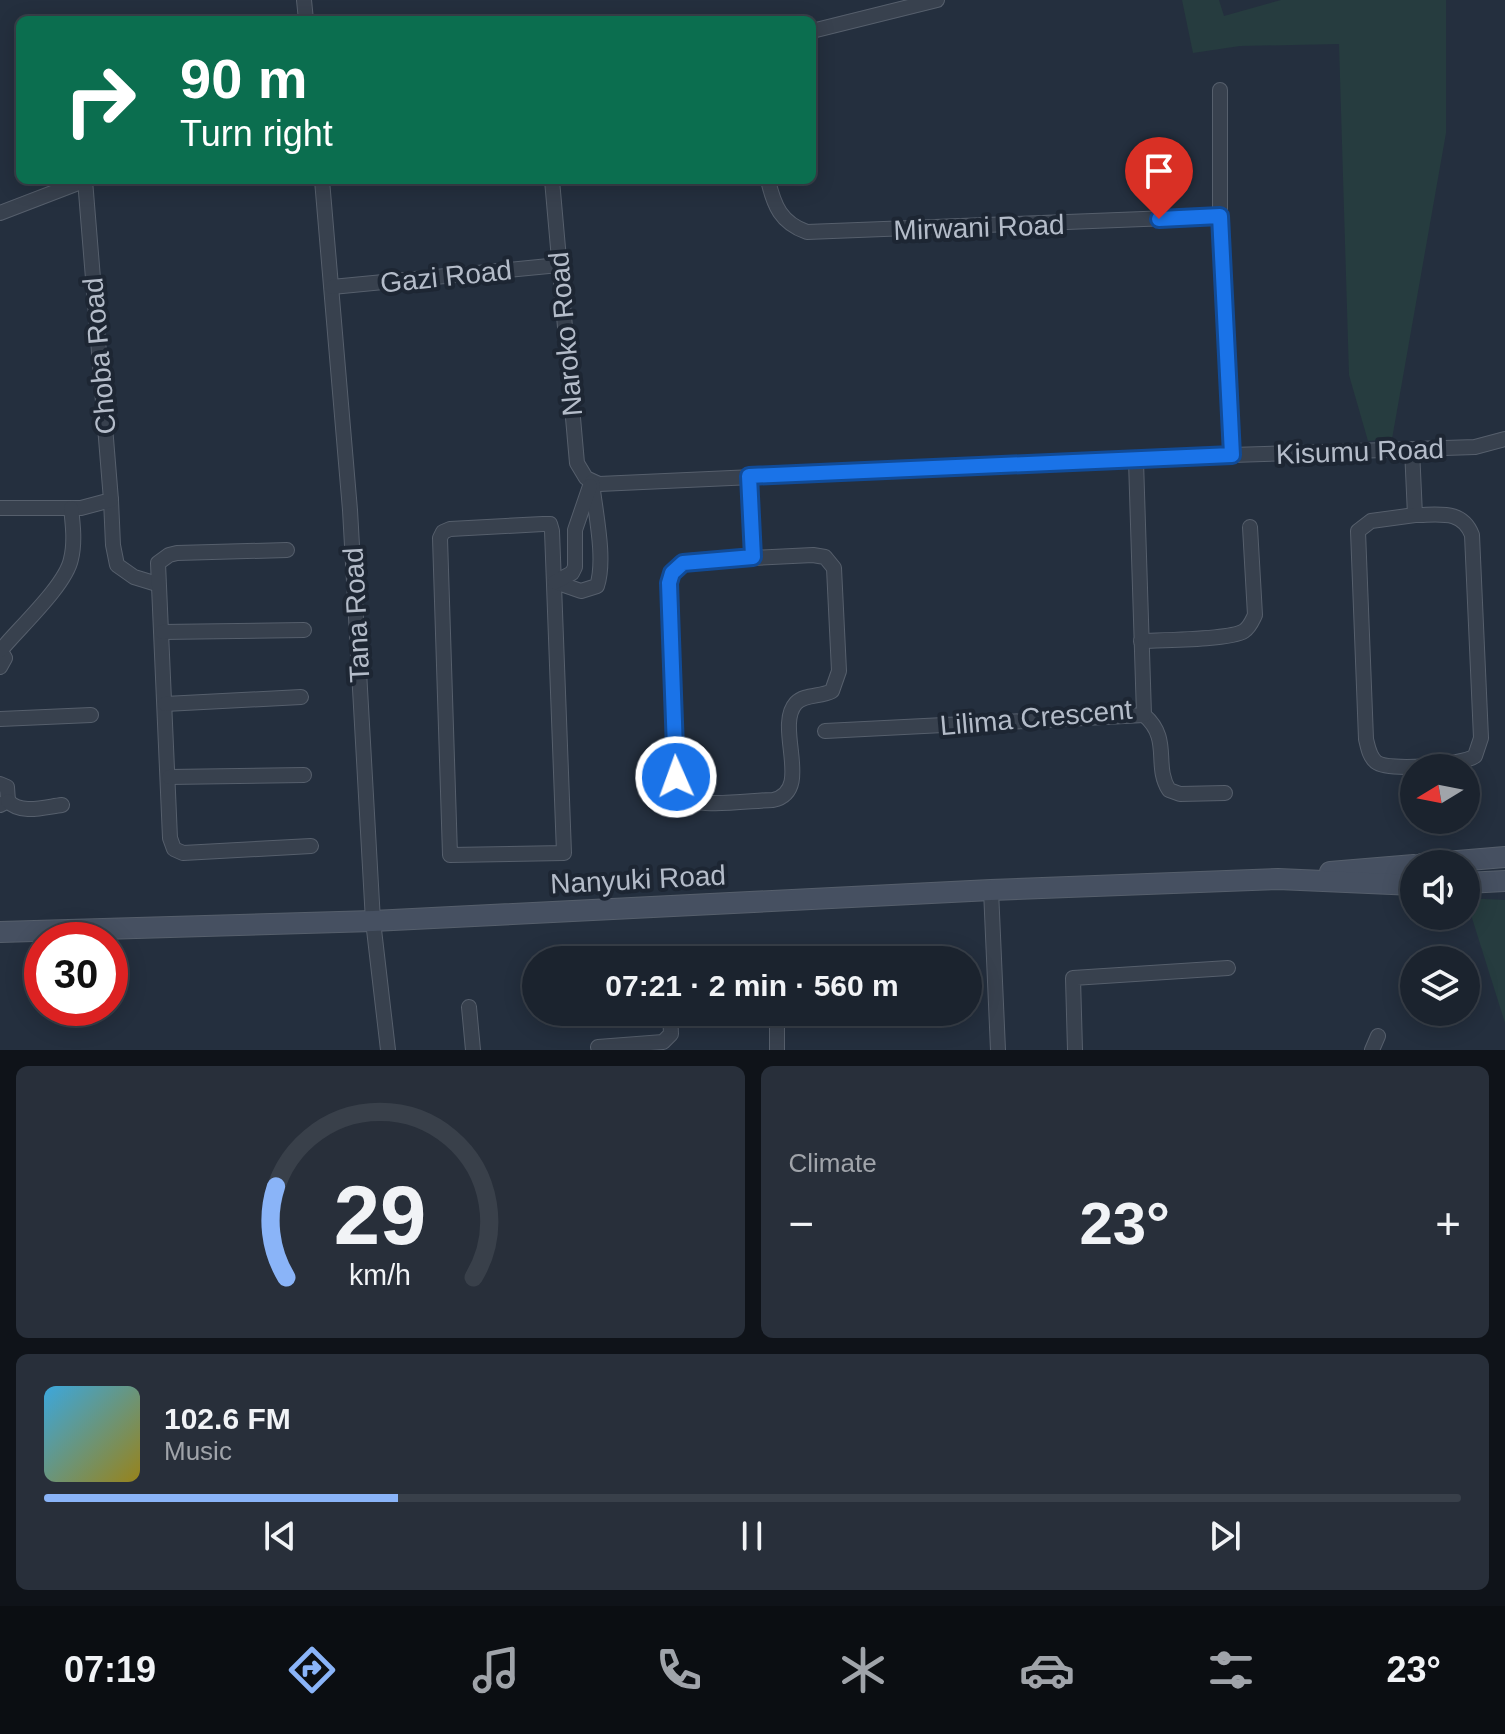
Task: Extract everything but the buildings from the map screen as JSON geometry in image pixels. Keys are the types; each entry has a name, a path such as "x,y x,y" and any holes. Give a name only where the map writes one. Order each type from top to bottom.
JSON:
{"street":[{"path":"816,30 937,0"},
{"path":"1220,90 1220,216 1232,455"},
{"path":"0,213 75,184"},
{"name":"Choba Road","path":"85,184 113,545 117,565 134,577 157,584"},
{"name":"Tana Road","path":"322,184 350,510 373,921 388,1050"},
{"name":"Naroko Road","path":"552,184 577,463 581,473 592,482 600,577 597,586 581,591 555,582"},
{"name":"Mirwani Road","path":"769,184 778,211 794,228 807,232 1220,216"},
{"name":"Gazi Road","path":"332,287 559,265"},
{"name":"Kisumu Road","path":"592,482 615,485 749,476 1475,447 1505,439"},
{"path":"1412,449 1415,515"},
{"name":"Lilima Crescent","path":"825,731 1144,715 1136,461"},
{"path":"749,476 753,557"},
{"path":"555,582 572,573 575,567 575,530 592,482"},
{"path":"0,508 76,508 111,500"},
{"path":"0,667 5,658 0,650 58,585 69,567 76,508"},
{"path":"1415,515 1454,515 1465,522 1472,535 1481,738 1475,756 1460,763 1383,765 1372,757 1366,739 1358,531 1371,521 1415,515"},
{"path":"550,524 555,582 564,853 450,855 440,538 443,532 450,529 550,524"},
{"path":"1141,641 1227,635 1248,627 1255,615 1250,527"},
{"path":"287,550 169,555 158,563 170,838 174,849 179,852 311,846"},
{"path":"813,555 825,557 830,562 836,577 838,679 832,691 804,699 792,709 789,724 792,774 786,794 773,800 694,802 684,795 676,777 669,583 672,573 683,563 753,557 813,555"},
{"path":"162,632 304,630"},
{"path":"165,704 301,697"},
{"path":"0,719 91,715"},
{"path":"1144,715 1153,723 1160,738 1164,780 1169,790 1180,794 1225,793"},
{"path":"169,777 304,775"},
{"path":"0,784 10,791 4,803 14,807 62,805"},
{"path":"1480,859 1505,857"},
{"name":"Nanyuki Road","path":"1278,879 1298,874 1400,866"},
{"name":"Nanyuki Road","path":"0,932 373,921 1278,879 1400,884"},
{"path":"1480,883 1502,882"},
{"path":"991,890 998,1050"},
{"path":"1075,1050 1073,978 1228,968"},
{"path":"469,1007 473,1050"},
{"path":"598,1045 663,1042 671,1034 671,1026"},
{"path":"777,1026 777,1050"}],"green space":[{"path":"1182,0 1219,0 1224,16 1281,0 1446,0 1446,133 1392,439 1368,441 1349,375 1339,44 1240,46 1193,53"},
{"path":"1480,899 1505,900 1505,1023 1476,930 1480,930"}],"route":[{"path":"676,777 669,583 676,567 689,561 753,557 749,476 1232,455 1220,216 1159,219"}]}
